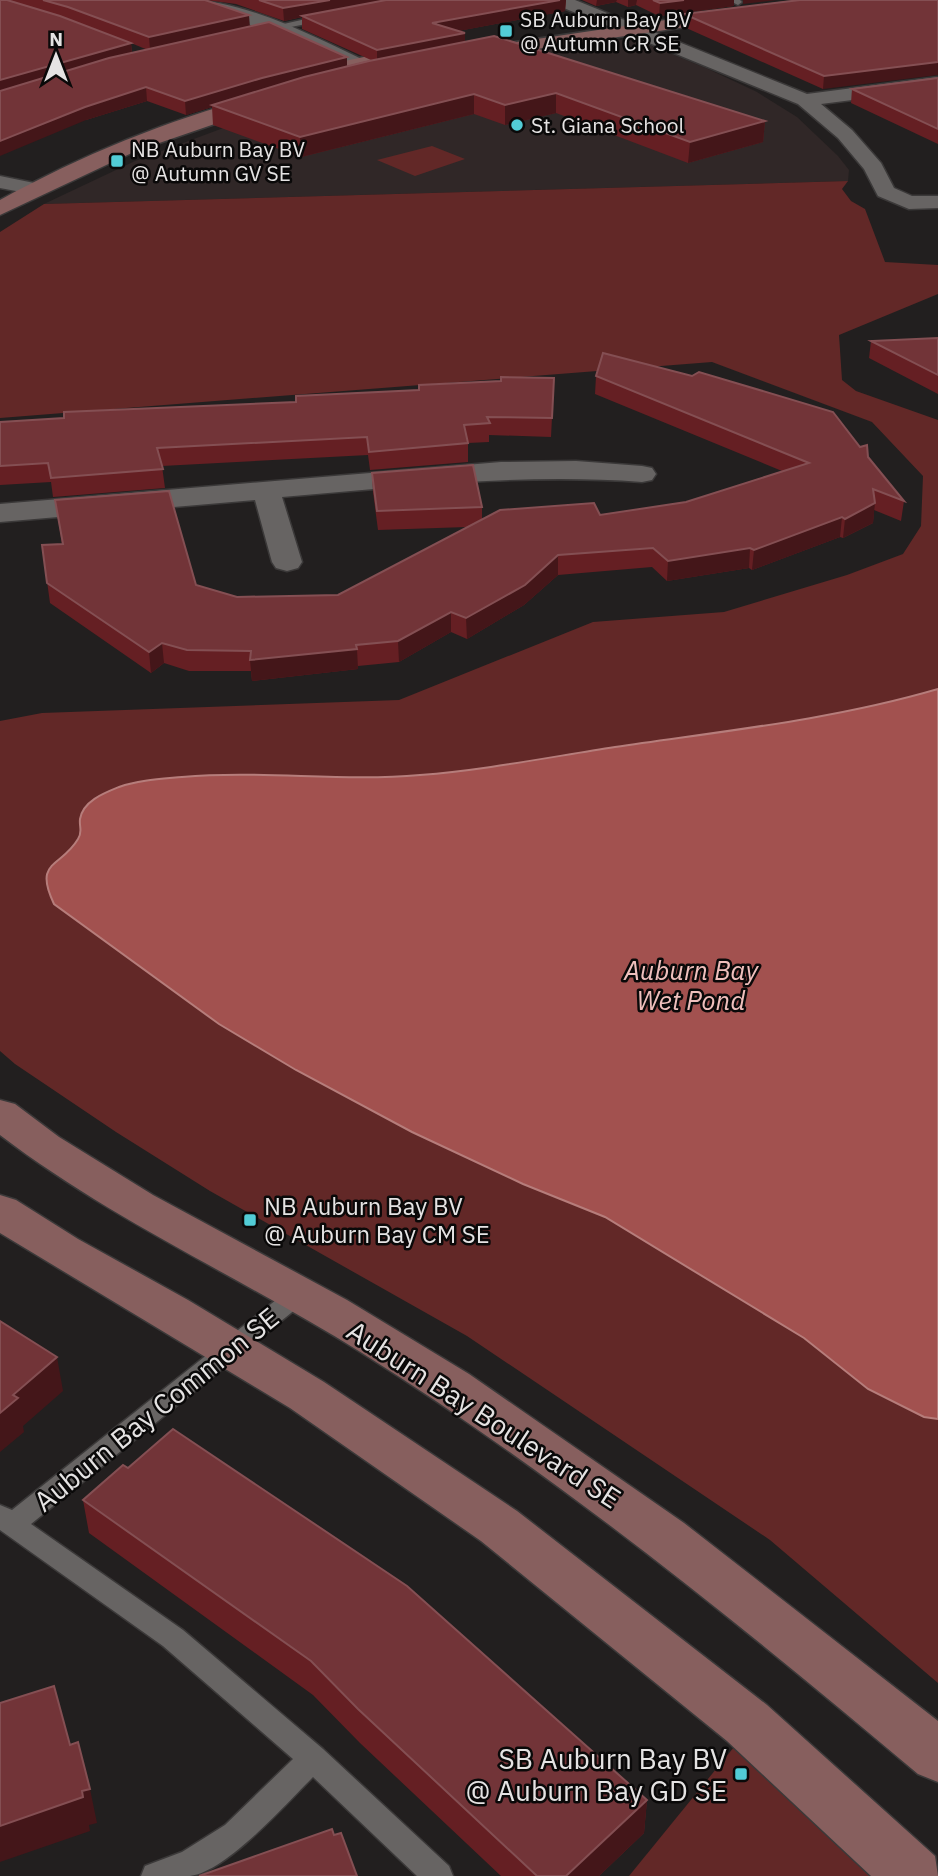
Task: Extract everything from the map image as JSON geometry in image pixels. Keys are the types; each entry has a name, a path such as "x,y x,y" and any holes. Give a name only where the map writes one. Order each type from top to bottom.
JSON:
{"street":[{"path":"195,0 274,27 374,72"},
{"path":"560,0 805,100 845,134 874,167 885,192 909,203 938,202"},
{"path":"75,150 151,121 275,83 356,63 836,0"},
{"path":"3,193 31,180 92,162 189,125 275,98 448,51 612,20 742,1"},
{"path":"805,100 938,83"},
{"path":"0,513 501,470 564,469 642,474"},
{"path":"266,490 287,562"},
{"name":"Auburn Bay Boulevard SE","path":"0,1114 108,1188 299,1294 441,1380 646,1522 796,1639 938,1756"},
{"path":"0,1211 62,1251 232,1349 327,1408 499,1526 747,1723 914,1876"}],"lane":[{"path":"250,32 342,15"},
{"name":"Auburn Bay Common SE","path":"299,1294 232,1349 6,1520 173,1639 313,1758 438,1876"},
{"path":"156,1876 192,1861 236,1836 313,1758"}],"shaded area":[{"name":"St. Giana School","path":"627,39 642,42 706,68 757,92 797,117 838,156 849,170 848,181 44,204 135,161 258,115 514,55"},
{"path":"432,146 465,159 415,176 377,160"},
{"path":"848,181 842,189 851,201 865,209 885,262 938,265 938,294 839,335 842,380 856,391 938,420 938,1683 770,1540 467,1336 210,1191 116,1132 0,1051 0,721 42,713 399,700 593,622 724,612 847,575 903,554 921,526 923,476 872,422 712,362 0,418 0,232 44,204"},
{"path":"734,1747 875,1876 629,1876"}],"water":[{"name":"Auburn Bay Wet Pond","path":"938,689 938,1419 924,1417 868,1389 804,1338 605,1217 523,1184 412,1132 296,1070 219,1024 54,904 48,890 48,872 79,836 80,819 85,807 101,795 134,783 212,775 390,777 444,773 777,724 858,709"}],"building":[{"path":"0,0 60,16 131,43 0,80"},
{"path":"43,0 205,0 249,15 149,37"},
{"path":"259,0 330,0 283,8"},
{"path":"386,0 560,0 432,23 465,33 377,50 302,16"},
{"path":"653,0 684,0 660,3"},
{"path":"800,0 938,0 938,62 824,76 684,14"},
{"path":"269,22 347,57 185,101 146,87 85,107 0,141 0,91 109,58"},
{"path":"494,36 765,121 690,142 556,93 505,105 474,94 300,137 212,105 304,77 369,61"},
{"path":"938,78 938,129 852,89"},
{"path":"938,338 938,375 871,341"},
{"path":"603,353 692,376 699,372 833,412 860,447 867,445 868,457 904,501 873,489 875,503 845,519 842,517 754,550 750,548 668,561 653,548 558,555 525,585 466,618 451,612 398,641 356,645 357,649 250,660 251,651 187,650 162,643 149,652 47,583 42,545 63,544 55,500 169,491 196,585 237,597 338,595 500,510 594,503 600,515 686,502 809,463 596,376"},
{"path":"501,377 554,378 552,418 487,417 490,423 464,425 468,443 369,452 367,437 157,448 163,469 51,478 48,463 0,466 0,422 64,418 64,412 296,402 296,396 419,390 419,385 501,381"},
{"path":"473,465 482,507 377,511 372,473"},
{"path":"0,1321 57,1357 13,1395 18,1398 0,1413"},
{"path":"173,1429 407,1586 647,1800 566,1876 537,1876 358,1709 311,1661 83,1500 123,1465 128,1468"},
{"path":"54,1686 70,1745 78,1742 90,1789 82,1791 83,1797 0,1826 0,1703"},
{"path":"332,1829 334,1835 341,1833 357,1876 199,1876"}],"place":[{"name":"SB Auburn Bay BV @ Autumn CR SE","path":"506,31"},
{"name":"St. Giana School","path":"517,125"},
{"name":"NB Auburn Bay BV @ Autumn GV SE","path":"117,161"},
{"name":"NB Auburn Bay BV @ Auburn Bay CM SE","path":"250,1220"},
{"name":"SB Auburn Bay BV @ Auburn Bay GD SE","path":"741,1774"}]}
